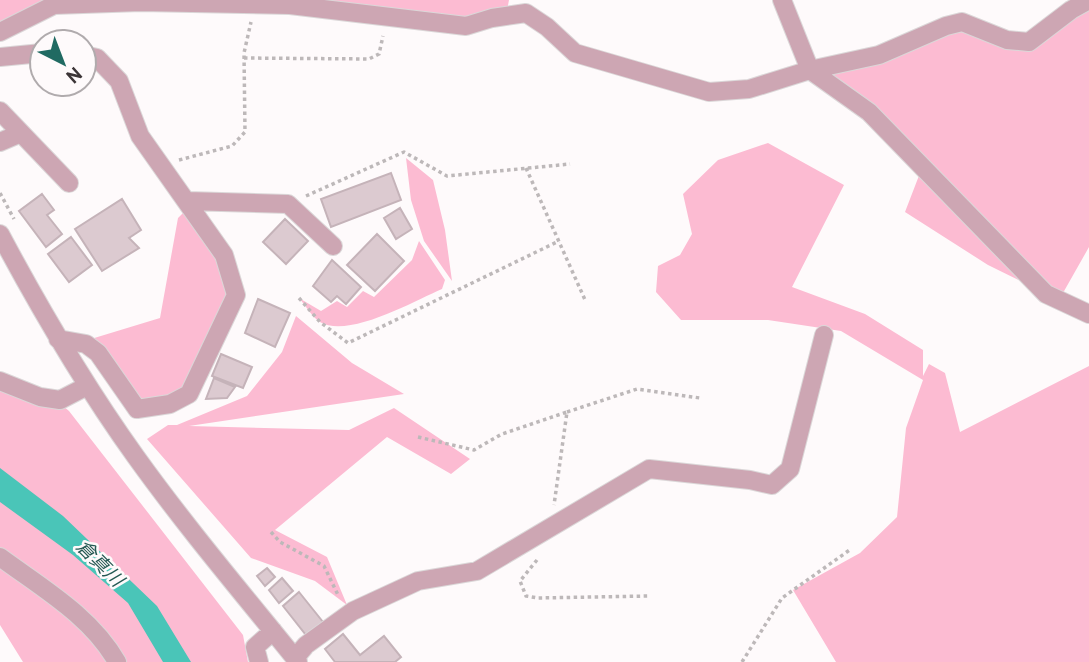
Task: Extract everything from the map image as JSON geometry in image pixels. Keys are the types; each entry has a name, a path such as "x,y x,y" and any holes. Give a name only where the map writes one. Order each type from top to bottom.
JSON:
{"street":[{"path":"782,0 810,70 870,112 1046,294 1089,314"},
{"path":"0,32 54,5 141,2 290,5 466,26 492,18 526,13 547,27 575,53 709,92 749,89 810,70 879,55 946,26 962,22 1007,40 1029,42 1071,10 1089,1"},
{"path":"0,57 28,54"},
{"path":"58,339 86,344 98,353 137,409 170,404 189,394 236,295 224,255 140,136 119,80 98,59"},
{"path":"0,111 69,183"},
{"path":"0,142 22,133"},
{"path":"187,201 288,204 333,246"},
{"path":"0,234 58,339 135,456 297,660 306,645 347,615 418,581 477,571 649,469 750,480 772,485 790,469 824,335"},
{"path":"0,381 40,397 60,400 87,386"},
{"path":"0,557 72,610 109,647 117,662"},
{"path":"259,662 255,647 273,631"}],"path":[{"path":"160,165 232,146 245,132 244,58 255,5"},
{"path":"244,58 369,59 379,54 386,17"},
{"path":"288,204 404,152 447,176 570,164"},
{"path":"526,168 586,302"},
{"path":"0,193 19,228"},
{"path":"299,298 320,322 348,343 559,241"},
{"path":"418,437 474,450 502,434 637,389 700,398"},
{"path":"551,528 567,412"},
{"path":"271,532 280,542 324,566 347,615"},
{"path":"742,662 782,598 851,549"},
{"path":"543,552 520,580 526,596 650,596"}],"shaded area":[{"path":"0,0 56,0 0,28"},
{"path":"311,0 509,0 506,16 380,16"},
{"path":"1089,5 1089,247 1059,300 988,265 905,212 920,173 883,115 815,74 946,26 1025,49 1045,42"},
{"path":"768,143 844,185 792,287 865,314 923,350 923,376 929,364 945,373 960,432 1089,366 1089,662 836,662 793,590 860,553 897,517 906,428 923,380 841,331 768,320 681,320 656,292 658,266 680,255 692,234 683,194 718,160"},
{"path":"406,158 433,180 445,230 452,281 424,241 411,200"},
{"path":"190,206 236,295 189,394 137,409 91,339 160,318 178,218"},
{"path":"419,241 445,280 442,289 381,316 347,326 332,326 320,322 299,298 321,311 337,301 347,307 363,291 374,297 412,260"},
{"path":"296,316 352,363 404,394 189,426 349,430 394,408 470,459 451,474 387,437 275,530 327,557 347,605 315,581 251,558 147,439 168,425 177,425 247,396 282,352"},
{"path":"0,378 56,400 69,411 243,635 248,662 23,662 0,625"}],"water":[{"name":"倉真川","path":"0,468 63,516 157,606 191,662 163,662 128,603 73,555 0,502"}],"building":[{"path":"391,173 401,200 331,227 321,199"},
{"path":"42,194 54,210 47,215 62,234 46,247 19,211"},
{"path":"122,199 141,230 129,238 139,248 102,271 75,229"},
{"path":"400,208 412,229 396,239 384,218"},
{"path":"285,219 308,241 286,264 263,242"},
{"path":"377,234 404,261 375,291 347,265"},
{"path":"71,237 92,265 69,282 48,254"},
{"path":"332,260 361,287 346,304 337,296 331,302 313,286"},
{"path":"258,299 290,313 275,347 245,333"},
{"path":"221,354 252,367 243,388 212,376"},
{"path":"214,378 235,387 227,398 206,399"},
{"path":"267,568 275,577 265,586 257,576"},
{"path":"282,578 293,591 279,603 269,590"},
{"path":"299,592 323,622 306,635 283,606"},
{"path":"343,634 360,655 384,636 401,657 395,662 335,662 325,649"}]}
